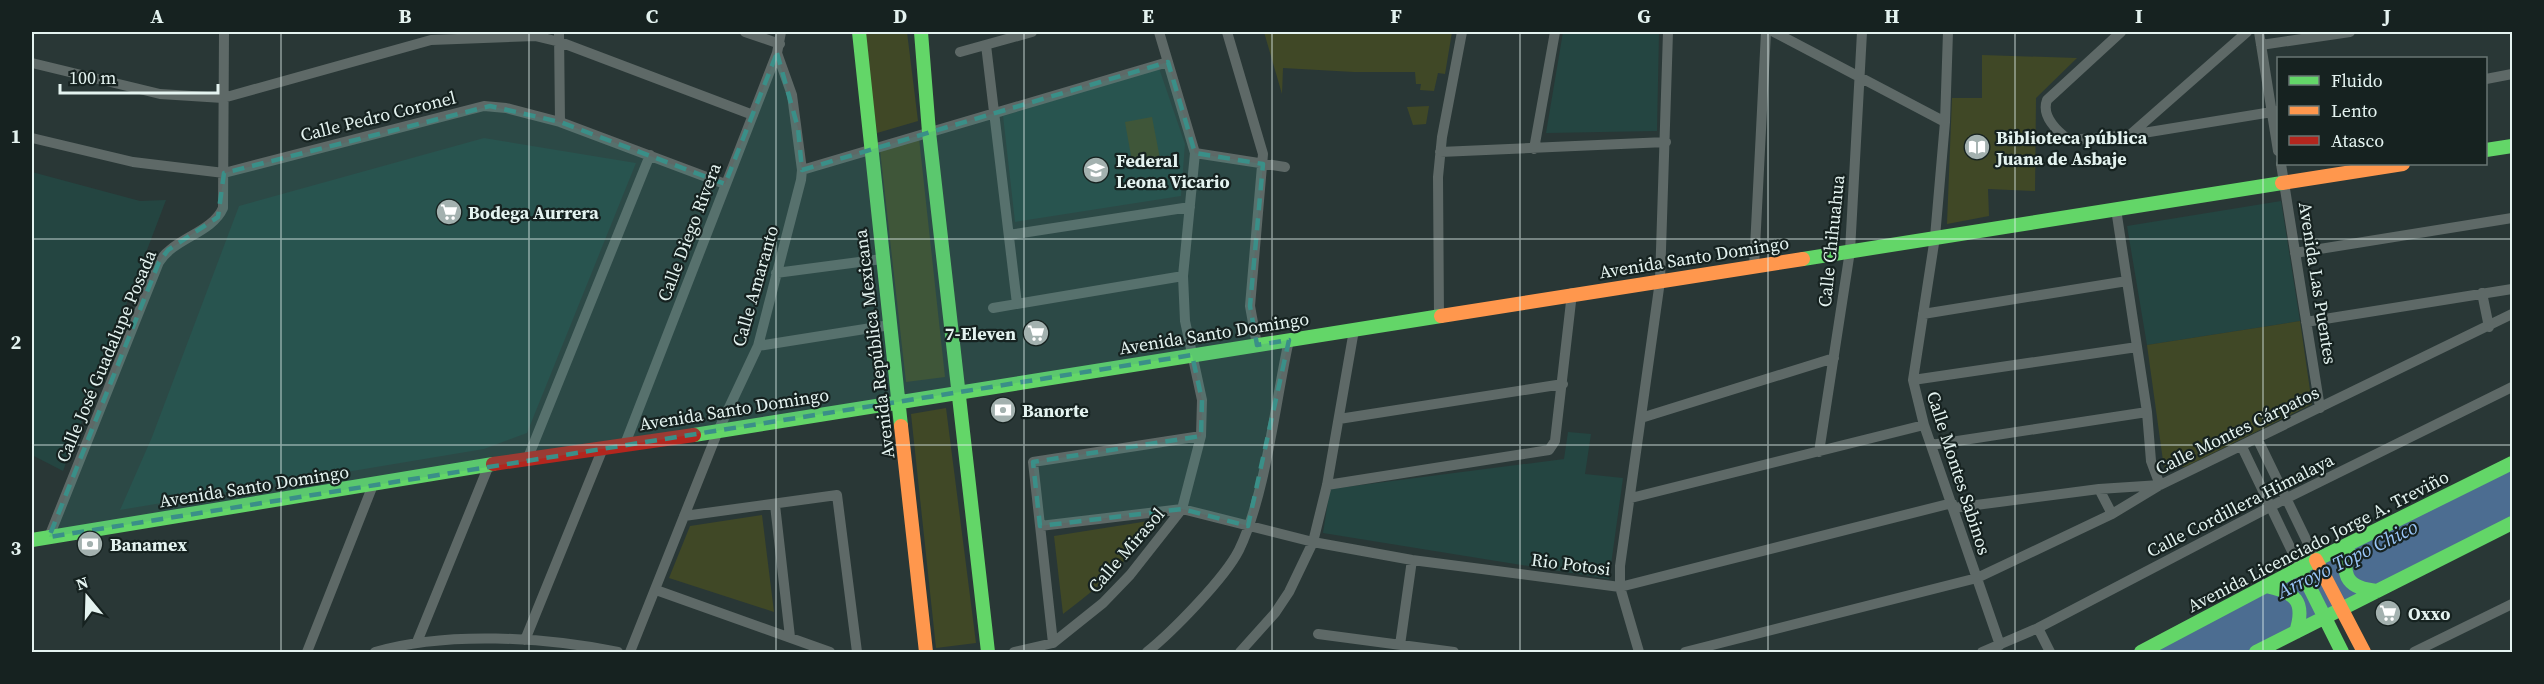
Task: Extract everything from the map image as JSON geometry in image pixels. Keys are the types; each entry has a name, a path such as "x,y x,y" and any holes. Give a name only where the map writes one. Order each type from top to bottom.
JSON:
{"main road":[{"name":"Avenida República Mexicana","path":"859,32 897,402 926,652"},
{"path":"921,32 929,132 988,652"},
{"path":"2487,150 2512,146"},
{"name":"Avenida Santo Domingo","path":"32,540 489,465 718,431 2397,165"},
{"name":"Avenida Licenciado Jorge A. Treviño","path":"2141,652 2266,586 2303,574 2319,566 2349,544 2512,463"},
{"path":"2256,652 2298,627 2511,525"},
{"path":"2349,544 2344,561 2347,579 2372,591"},
{"path":"2319,566 2364,652"},
{"path":"2303,574 2342,652"},
{"path":"2266,586 2285,590 2296,598 2300,605 2298,627"}],"street":[{"name":"Calle José Guadalupe Posada","path":"48,537 159,262 168,250 218,217 223,208 224,32"},
{"path":"745,32 778,48"},
{"name":"Calle Diego Rivera","path":"625,444 753,115 778,48 781,32"},
{"path":"960,52 1032,32"},
{"name":"Calle Mirasol","path":"1014,652 1053,643 1103,603 1130,575 1182,509 1201,436 1202,400 1185,321 1183,276 1195,153 1158,32"},
{"path":"1227,32 1256,123 1263,164 1250,306 1257,345"},
{"path":"1439,317 1436,225 1440,152 1462,32"},
{"path":"1534,149 1555,32"},
{"path":"1639,652 1620,587 1620,566 1660,281 1668,32"},
{"path":"1754,267 1766,32"},
{"path":"1774,32 1860,75 1945,122"},
{"name":"Calle Chihuahua","path":"1819,452 1850,252 1862,32"},
{"name":"Calle Montes Sabinos","path":"1948,32 1945,122 1935,237 1913,380 1924,425 2000,645"},
{"path":"2121,32 2047,100 2045,112 2057,130 2069,140 2131,135 2275,111"},
{"path":"2131,135 2247,32"},
{"path":"2259,32 2275,111 2277,138"},
{"path":"2261,45 2350,32"},
{"path":"560,37 560,122"},
{"path":"32,63 160,94 223,98 431,40 560,37 753,115"},
{"path":"986,45 1017,304"},
{"name":"Calle Amaranto","path":"630,652 718,431 758,346 802,170 792,95 778,48"},
{"path":"802,170 1168,62"},
{"path":"2487,79 2512,74"},
{"name":"Calle Pedro Coronel","path":"32,138 133,162 224,172 484,106 506,108 560,122 725,184"},
{"path":"1440,152 1666,142"},
{"path":"1195,153 1285,167"},
{"path":"527,460 650,155"},
{"name":"Avenida Las Puentes","path":"2281,165 2320,408"},
{"path":"1009,234 1190,207"},
{"path":"2116,209 2147,412 2151,460 2160,485"},
{"path":"2295,253 2512,218"},
{"path":"776,273 882,259"},
{"path":"993,308 1183,276"},
{"path":"1923,314 2127,281"},
{"path":"2306,322 2512,289"},
{"path":"2482,293 2489,327"},
{"path":"1327,485 1549,450 1555,441 1572,294"},
{"name":"Calle Montes Cárpatos","path":"1685,652 1977,578 2112,514 2160,485 2258,440 2512,314"},
{"path":"758,346 890,325"},
{"path":"1240,652 1289,592 1313,542 1327,485 1354,330"},
{"path":"1147,652 1229,567 1248,526 1266,457 1289,340"},
{"path":"1913,380 2137,347"},
{"path":"1641,418 1834,358"},
{"path":"1339,419 1563,384"},
{"name":"Calle Cordillera Himalaya","path":"1982,652 2038,628 2287,498 2512,387"},
{"path":"1931,445 2147,412"},
{"path":"1631,498 1924,425"},
{"path":"1053,643 1033,462 1201,436"},
{"path":"2258,440 2319,566"},
{"path":"2242,447 2303,574"},
{"path":"525,640 603,448"},
{"path":"417,642 489,465"},
{"path":"307,652 373,485"},
{"name":"Rio Potosi","path":"1182,509 1313,542 1412,560 1620,587 1953,505 2099,489 2160,485"},
{"path":"2099,489 2112,514"},
{"path":"684,516 837,495 857,652"},
{"path":"775,505 790,637"},
{"path":"1040,526 1182,509"},
{"path":"1400,648 1412,560"},
{"path":"656,590 830,652"},
{"path":"2414,652 2512,604"},
{"path":"2038,628 2050,652"},
{"path":"1318,634 1400,648 1454,652"},
{"path":"375,652 399,649 417,642 525,640 573,644 618,652"}],"highlighted area":[{"path":"777,53 798,128 802,170 1168,62 1195,153 1263,164 1250,306 1257,345 1289,340 1248,526 1182,509 1040,526 1033,462 1201,436 1202,400 1192,355 49,537 159,262 168,250 218,217 224,173 490,106 560,122 725,184"}],"shaded area":[{"path":"864,32 907,32 918,121 877,133"},
{"path":"1264,32 1452,32 1445,74 1438,73 1434,91 1420,90 1421,84 1416,84 1415,72 1354,72 1283,68 1282,94"},
{"path":"1563,32 1659,32 1657,131 1546,133"},
{"path":"1982,55 2077,58 2036,98 2035,191 1988,189 1989,216 1947,224 1952,98 1982,98"},
{"name":"Federal Leona Vicario","path":"1159,68 1185,144 1181,196 1015,222 1003,116"},
{"path":"1429,106 1426,124 1413,125 1407,107"},
{"path":"1152,117 1161,164 1133,167 1125,122"},
{"path":"484,138 636,163 527,433 484,449 120,510 152,437 239,206"},
{"path":"919,138 945,377 906,382 880,150"},
{"path":"32,172 140,201 166,200 63,471 32,455"},
{"path":"2281,201 2300,321 2147,345 2127,226"},
{"path":"2300,321 2312,404 2185,467 2164,468 2147,345"},
{"path":"946,408 976,643 936,648 911,414"},
{"path":"1568,432 1591,434 1585,474 1623,478 1609,579 1323,533 1330,489 1564,459"},
{"path":"762,515 774,612 669,578 690,526"},
{"path":"1155,520 1126,559 1088,595 1063,614 1054,536"}],"water":[{"name":"Arroyo Topo Chico","path":"2512,463 2512,523 2256,652 2141,652"}],"traffic: fast":[{"path":"859,32 901,426"},
{"path":"921,32 929,132 988,652"},
{"path":"2487,150 2512,146"},
{"path":"1803,259 2282,183"},
{"path":"694,435 1441,316"},
{"path":"2141,652 2300,568 2512,463"},
{"path":"32,540 493,464"},
{"path":"2256,652 2512,523"},
{"path":"2349,544 2345,563 2348,577 2358,586 2377,591"},
{"path":"2300,568 2342,652"},
{"path":"2266,586 2284,591 2296,600 2300,613 2296,632"}],"traffic: slow":[{"path":"2282,183 2397,165"},
{"path":"1441,316 1803,259"},
{"path":"901,426 926,652"},
{"path":"2316,560 2364,652"}],"traffic: jam":[{"path":"493,464 694,435"}],"place":[{"name":"Biblioteca pública Juana de Asbaje","path":"1977,147"},
{"name":"Federal Leona Vicario","path":"1096,170"},
{"name":"Bodega Aurrera","path":"449,212"},
{"name":"7-Eleven","path":"1036,333"},
{"name":"Banorte","path":"1003,410"},
{"name":"Banamex","path":"90,544"},
{"name":"Oxxo","path":"2388,613"}]}
